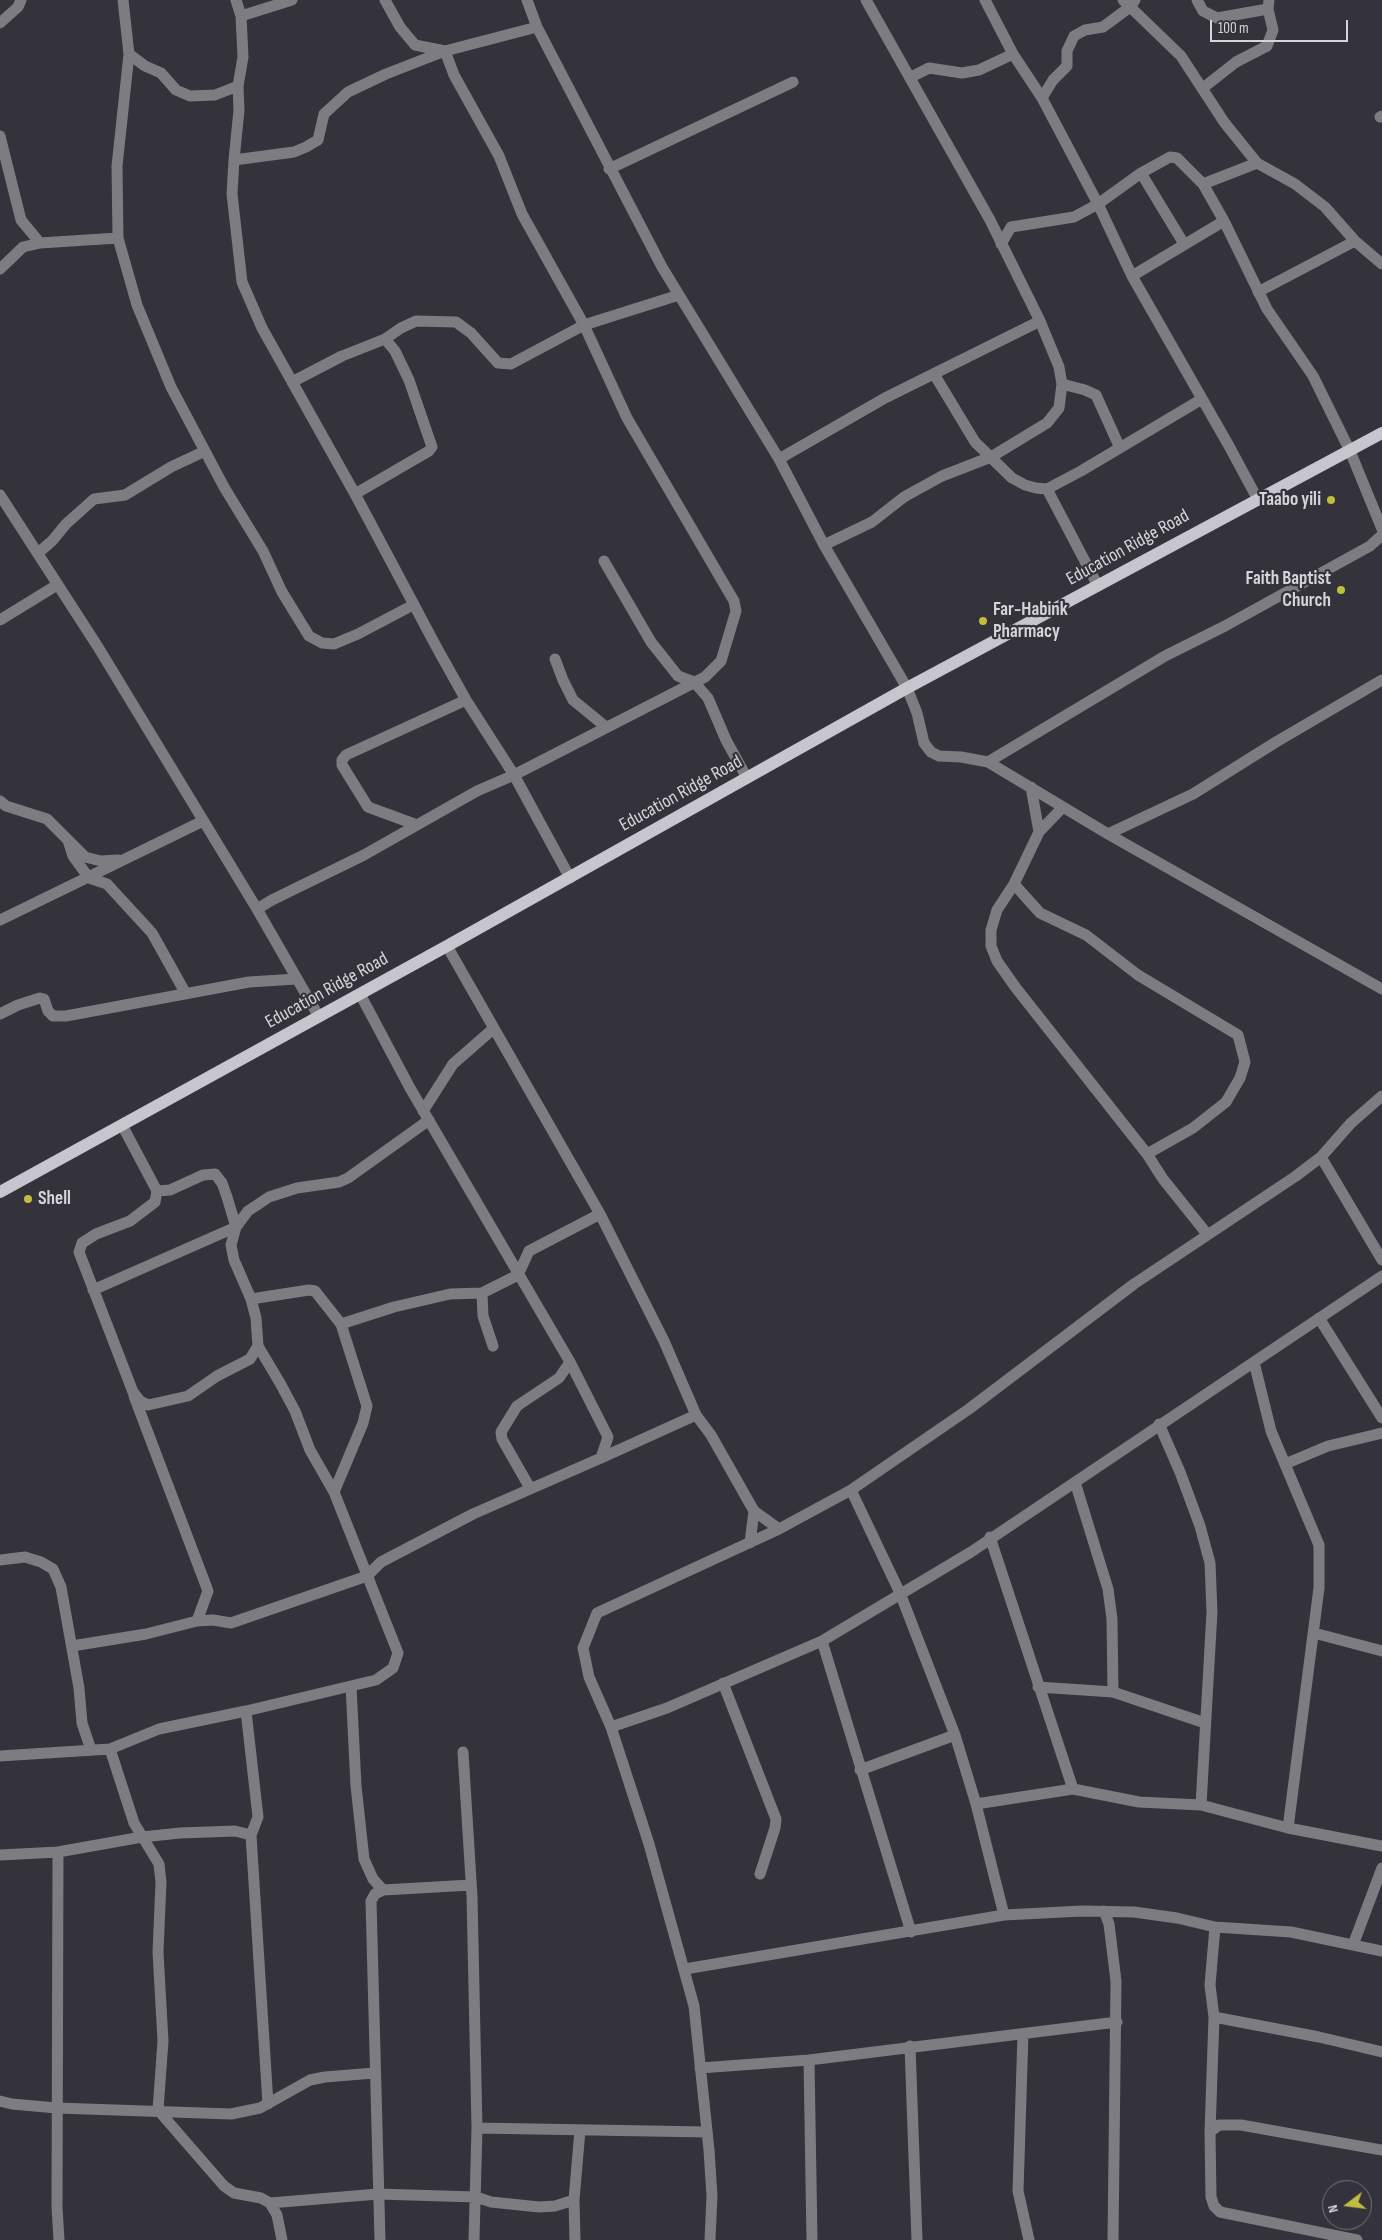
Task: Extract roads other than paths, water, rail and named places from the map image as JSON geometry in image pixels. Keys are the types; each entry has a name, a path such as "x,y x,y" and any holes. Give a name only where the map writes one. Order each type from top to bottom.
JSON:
{"main road":[{"name":"Education Ridge Road","path":"0,1192 570,878 907,688 1257,498 1382,433"}],"street":[{"path":"0,23 18,7 21,0"},
{"path":"123,0 129,54 117,166 118,238 137,305 171,387 205,451 263,551 282,592 309,636 322,643 334,644 358,634 413,605"},
{"path":"236,0 241,16 243,57 238,86 232,194 242,282 262,328 355,494 413,605 466,700 514,775 570,878"},
{"path":"241,16 292,0"},
{"path":"385,0 400,27 414,45 445,50"},
{"path":"527,0 537,27 609,169 662,267 779,459 824,545 907,688 924,743 931,752 939,756 961,757 988,762 1108,834 1382,989"},
{"path":"824,545 872,522 904,497 942,476 991,457 1047,423 1059,408 1062,384 1059,367 1040,322 990,220 866,0"},
{"path":"985,0 1013,54 1042,98 1098,204 1132,276 1257,498"},
{"path":"1196,0 1203,11 1217,18 1269,4 1273,30 1267,46 1236,62 1203,88"},
{"path":"1042,98 1052,80 1068,66 1068,51 1074,36 1085,30 1103,27 1129,2 1181,56 1224,122 1257,163 1295,184 1325,207 1355,241 1382,264"},
{"path":"234,160 294,152 306,147 318,140 324,114 348,92 445,50 537,27"},
{"path":"258,909 272,900 364,855 477,791 514,775 705,676 721,661 736,611 734,601 627,418 584,325 522,214 498,156 454,75 445,50"},
{"path":"129,54 145,66 161,73 176,90 190,96 215,95 238,86"},
{"path":"911,77 929,68 962,73 979,70 1013,54"},
{"path":"609,169 793,82"},
{"path":"0,136 4,177 21,220 40,243"},
{"path":"990,220 1011,227 1074,217 1098,204 1141,173 1170,156 1177,158 1204,184 1258,292 1313,376 1350,450 1382,529"},
{"path":"1204,184 1257,163"},
{"path":"1141,173 1184,244"},
{"path":"1132,276 1224,221"},
{"path":"1001,244 1011,227"},
{"path":"0,269 23,248 40,243 118,238"},
{"path":"1258,292 1355,241"},
{"path":"292,382 342,356 385,339 416,321 456,322 471,334 498,363 511,364 584,325 679,295"},
{"path":"779,459 885,398 1040,322"},
{"path":"355,494 432,447 406,374 395,350 385,339"},
{"path":"934,374 975,442 1019,482 1036,488 1047,489 1202,399"},
{"path":"1062,384 1096,395 1120,448"},
{"path":"38,553 94,499 125,495 171,467 205,451"},
{"path":"1047,489 1098,586"},
{"path":"0,495 58,585 258,909 319,1017"},
{"path":"988,762 1165,656 1225,626 1370,546 1382,534"},
{"path":"604,561 651,642 678,676 694,682 708,698 726,740 747,778"},
{"path":"0,620 58,585"},
{"path":"556,660 573,700 606,727"},
{"path":"1108,834 1192,794 1382,680"},
{"path":"417,825 368,807 342,765 342,760 346,756 466,700"},
{"path":"1031,787 1040,832"},
{"path":"0,801 6,806 47,819 56,826 76,850 92,860 124,860"},
{"path":"1063,807 1040,832 1014,884 997,910 990,930 991,946 997,961 1207,1234"},
{"path":"0,920 89,878 203,820"},
{"path":"68,840 73,856 89,878 107,884 152,933 186,994"},
{"path":"1014,884 1040,913 1086,935 1138,975 1238,1035 1245,1062 1240,1078 1226,1102 1193,1128 1147,1154"},
{"path":"447,946 493,1029 510,1053 600,1214 664,1341 696,1415 711,1435 754,1511 779,1530"},
{"path":"0,1014 18,1005 40,998 44,999 48,1011 54,1016 60,1016 249,982 296,979"},
{"path":"360,994 426,1115 570,1362 608,1437 601,1458"},
{"path":"0,1756 110,1749 159,1730 246,1712 376,1680 393,1668 398,1653 334,1492 310,1450 295,1411 258,1346 256,1318 251,1299 234,1260 231,1245 236,1227 248,1211 268,1197 297,1188 339,1182 348,1178 426,1115 453,1064 493,1029"},
{"path":"710,2240 712,2196 694,2006 649,1844 611,1727 589,1677 583,1648 597,1614 779,1530 850,1490 969,1409 1134,1284 1296,1176 1321,1157 1351,1123 1382,1096"},
{"path":"122,1125 157,1191 155,1202 130,1221 96,1234 80,1247 83,1264 208,1591 197,1621"},
{"path":"1321,1157 1382,1260"},
{"path":"157,1191 170,1190 203,1175 215,1174 222,1183 228,1197 236,1227"},
{"path":"341,1324 394,1306 450,1294 482,1293 518,1275 529,1250 600,1214"},
{"path":"93,1290 236,1227"},
{"path":"611,1727 667,1708 822,1641 990,1538 1382,1276"},
{"path":"251,1299 309,1290 315,1291 341,1324 367,1406 363,1423 334,1492"},
{"path":"482,1293 483,1316 493,1346"},
{"path":"1319,1318 1382,1418"},
{"path":"132,1392 140,1401 148,1405 188,1396 217,1376 250,1359 258,1346"},
{"path":"530,1488 502,1439 501,1432 517,1406 559,1378 570,1362"},
{"path":"1254,1362 1271,1431 1319,1545 1319,1588 1314,1634 1288,1828"},
{"path":"72,1646 146,1634 197,1621 214,1620 231,1623 368,1576 381,1562 473,1514 696,1415"},
{"path":"1158,1424 1180,1472 1200,1526 1210,1563 1212,1612 1200,1805"},
{"path":"1285,1464 1328,1446 1382,1433"},
{"path":"1075,1482 1108,1589 1112,1619 1113,1692"},
{"path":"850,1490 900,1593 955,1735 976,1804 1004,1915"},
{"path":"750,1543 754,1511"},
{"path":"990,1538 1073,1789"},
{"path":"0,1560 25,1556 53,1569 61,1587 79,1688 82,1723 90,1750"},
{"path":"1314,1634 1382,1650"},
{"path":"822,1641 911,1932"},
{"path":"723,1683 776,1819 775,1828 760,1874"},
{"path":"351,1686 356,1786 364,1859 373,1879 383,1890"},
{"path":"1038,1687 1113,1692 1205,1723"},
{"path":"246,1712 258,1817 251,1835 268,2104"},
{"path":"860,1770 955,1735"},
{"path":"110,1749 127,1803 142,1837 157,1857 161,1882 158,1952 162,2041 158,2110 224,2186 234,2193 261,2198 270,2203 277,2215 282,2240 293,2240"},
{"path":"463,1752 471,1885 477,2128 474,2240"},
{"path":"976,1804 1073,1789 1139,1802 1200,1805 1288,1828 1382,1846"},
{"path":"0,1854 58,1852 142,1837 235,1831 251,1835"},
{"path":"58,1852 57,2108 59,2240"},
{"path":"1353,1945 1382,1868"},
{"path":"380,2240 374,2073 371,1901 375,1894 383,1890 471,1885"},
{"path":"685,1969 1004,1915 1104,1911 1134,1912 1177,1918 1215,1927 1291,1932 1382,1951"},
{"path":"1104,1911 1109,1924 1114,1958 1117,2022 1114,2051 1113,2240"},
{"path":"1215,1927 1210,1985 1214,2017 1210,2132 1211,2197 1214,2206 1220,2212 1329,2238 1357,2240"},
{"path":"1214,2017 1320,2037 1382,2052"},
{"path":"700,2068 809,2060 910,2046 1117,2022"},
{"path":"1023,2034 1018,2191 1029,2240"},
{"path":"910,2046 917,2240"},
{"path":"809,2060 812,2240"},
{"path":"0,2101 12,2104 57,2108 231,2114 251,2111 268,2104 310,2080 374,2073"},
{"path":"1210,2132 1219,2125 1241,2124 1382,2150"},
{"path":"477,2128 707,2132"},
{"path":"575,2240 574,2200 580,2130"},
{"path":"270,2203 378,2194 476,2198 491,2202 539,2207 555,2206 574,2200"}],"place":[{"name":"Taabo yili","path":"1331,500"},
{"name":"Faith Baptist Church","path":"1341,590"},
{"name":"Far-Habink Pharmacy","path":"983,621"},
{"name":"Shell","path":"28,1199"}]}
